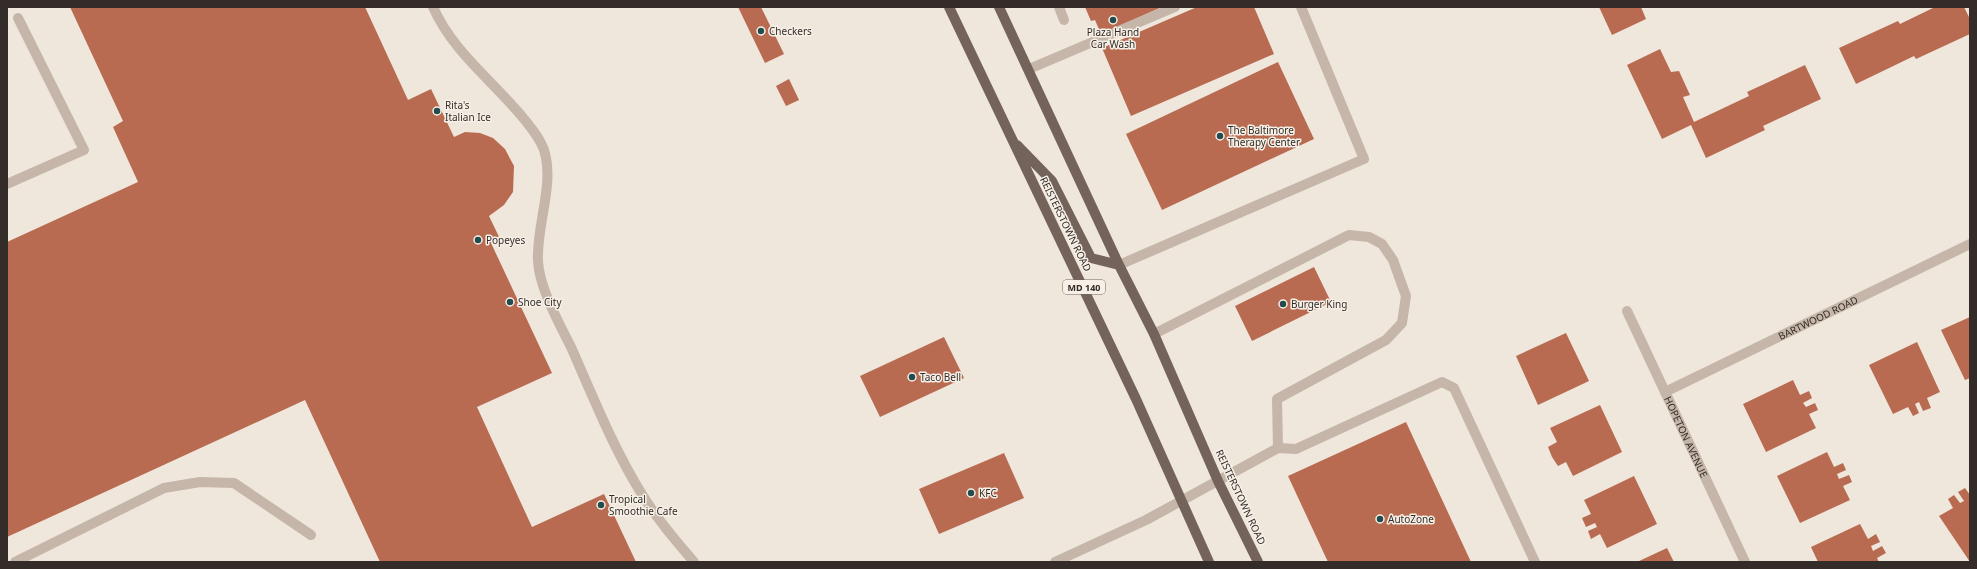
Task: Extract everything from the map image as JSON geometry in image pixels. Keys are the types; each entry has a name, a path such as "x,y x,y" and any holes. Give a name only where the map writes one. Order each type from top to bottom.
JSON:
{"main road":[{"name":"REISTERSTOWN ROAD","path":"950,7 1010,138 1077,273 1209,562"},
{"name":"REISTERSTOWN ROAD","path":"999,7 1119,265 1154,334 1218,481 1258,562"},
{"path":"1010,138 1052,182 1091,258 1119,265"}],"street":[{"path":"433,7 440,23 465,57 509,102 531,128 544,149 548,172 539,240 538,262 547,295 615,443 643,496 673,538 694,562"},
{"path":"1059,7 1064,20"},
{"path":"1029,69 1175,7"},
{"path":"1119,265 1364,159 1300,7"},
{"path":"7,184 84,150 18,18"},
{"path":"1154,334 1349,235 1369,237 1382,244 1393,260 1406,296 1402,323 1386,340 1277,400 1278,448"},
{"name":"BARTWOOD ROAD","path":"1665,392 1970,244"},
{"name":"HOPETON AVENUE","path":"1627,311 1745,562"},
{"path":"1055,562 1146,520 1181,499 1218,481 1278,448 1296,449 1442,382 1454,388 1535,562"},
{"path":"15,562 164,488 200,482 234,483 311,535"}],"building":[{"path":"70,7 365,7 408,100 431,89 454,137 465,132 480,133 493,138 505,149 514,166 513,192 504,205 489,216 500,239 491,243 552,373 477,407 532,527 604,494 636,562 380,562 305,400 7,537 7,242 138,182 113,127 123,121"},
{"name":"Checkers","path":"738,7 761,7 784,54 765,63"},
{"name":"Plaza Hand Car Wash","path":"1085,7 1162,7 1101,34 1095,20 1091,21"},
{"path":"1197,7 1254,7 1274,54 1131,116 1102,48"},
{"path":"1599,7 1641,7 1646,19 1612,35"},
{"path":"1935,7 1964,7 1970,19 1970,34 1916,59 1914,56 1856,84 1839,48 1898,21 1900,24"},
{"path":"1660,49 1671,72 1679,71 1690,95 1683,97 1694,122 1749,96 1747,92 1805,65 1821,99 1763,126 1765,130 1706,158 1691,125 1662,139 1627,65"},
{"name":"The Baltimore Therapy Center","path":"1278,62 1314,139 1162,210 1126,134"},
{"path":"789,79 799,100 786,106 776,86"},
{"name":"Burger King","path":"1314,267 1331,302 1252,341 1235,306"},
{"path":"1970,317 1970,378 1965,380 1941,330"},
{"path":"1566,333 1589,381 1538,405 1516,356"},
{"name":"Taco Bell","path":"944,337 964,378 880,417 860,376"},
{"path":"1917,342 1940,392 1927,398 1931,408 1923,411 1919,402 1915,404 1919,413 1913,416 1908,407 1893,414 1869,365"},
{"path":"1793,380 1800,395 1809,391 1812,398 1803,403 1806,407 1815,403 1818,410 1809,414 1816,428 1766,452 1743,404"},
{"path":"1600,405 1622,452 1573,476 1566,462 1558,466 1552,457 1548,447 1557,442 1550,428"},
{"name":"AutoZone","path":"1406,422 1471,562 1328,562 1288,476"},
{"path":"1827,452 1834,467 1843,463 1846,470 1837,474 1839,479 1849,475 1852,482 1843,486 1850,500 1800,523 1777,476"},
{"name":"KFC","path":"1004,453 1024,498 939,534 919,489"},
{"path":"1634,476 1657,524 1607,548 1600,534 1591,539 1588,531 1597,527 1595,523 1586,527 1582,518 1591,514 1584,500"},
{"path":"1965,488 1970,495 1970,562 1939,516 1953,508 1948,499 1954,495 1960,503 1964,501 1958,492"},
{"path":"1860,524 1868,539 1876,534 1880,542 1871,546 1873,551 1882,546 1886,553 1877,558 1879,562 1818,562 1811,547"},
{"path":"1667,548 1674,562 1637,562"}],"place":[{"name":"Plaza Hand Car Wash","path":"1113,20"},
{"name":"Checkers","path":"761,31"},
{"name":"Rita's Italian Ice","path":"437,111"},
{"name":"The Baltimore Therapy Center","path":"1220,136"},
{"name":"Popeyes","path":"478,240"},
{"name":"Shoe City","path":"510,302"},
{"name":"Burger King","path":"1283,304"},
{"name":"Taco Bell","path":"912,377"},
{"name":"KFC","path":"971,493"},
{"name":"Tropical Smoothie Cafe","path":"601,505"},
{"name":"AutoZone","path":"1380,519"}]}
